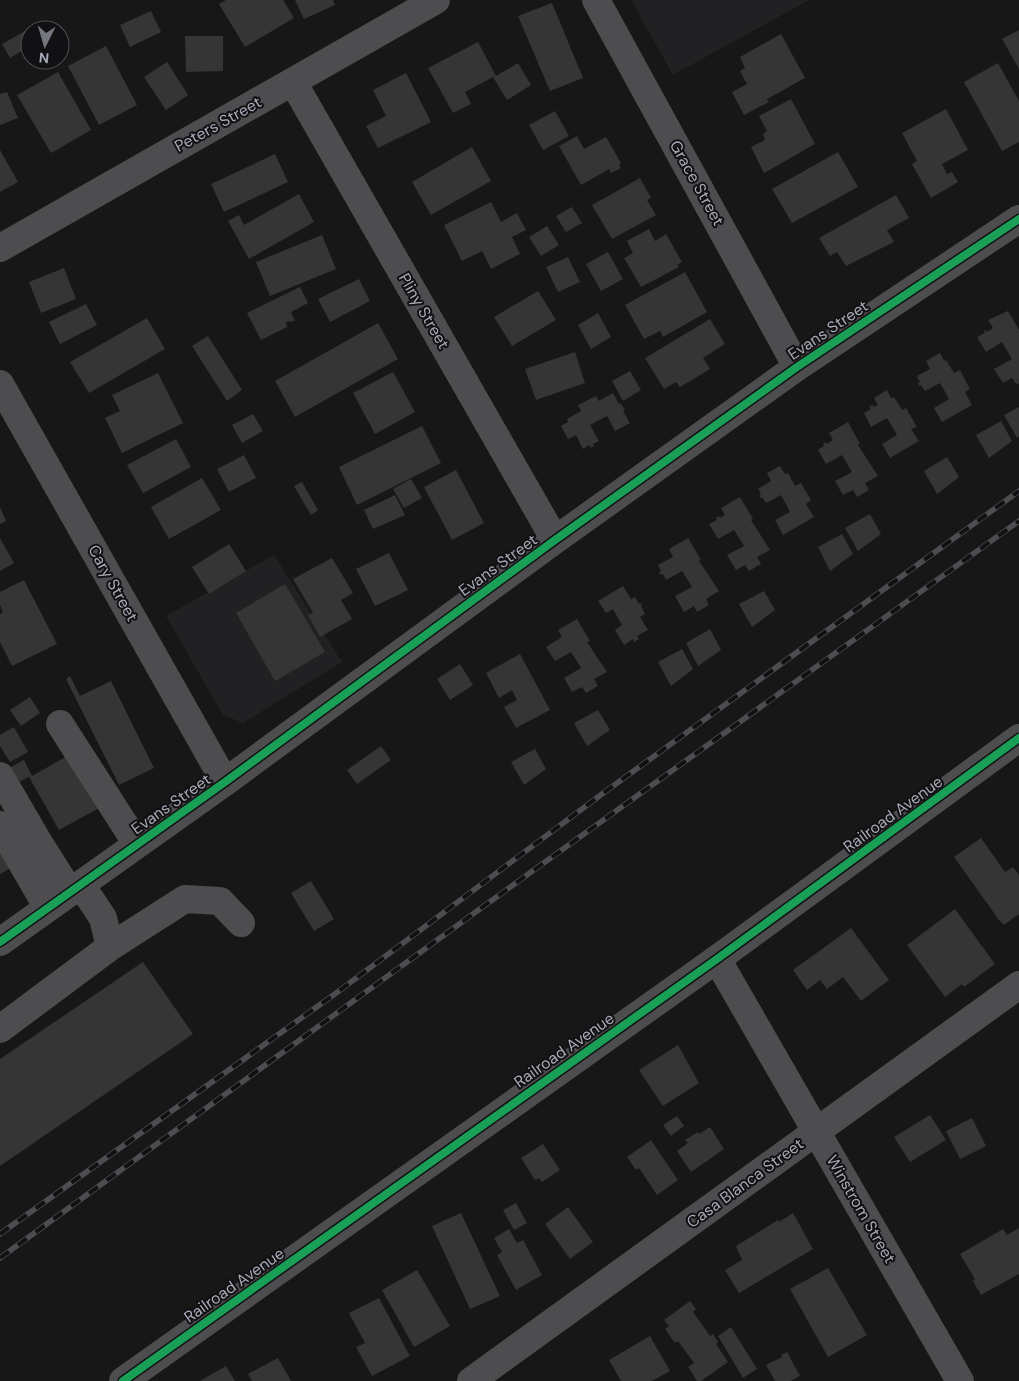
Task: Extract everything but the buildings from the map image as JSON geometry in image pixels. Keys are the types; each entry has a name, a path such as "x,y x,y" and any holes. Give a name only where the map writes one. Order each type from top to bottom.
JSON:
{"street":[{"name":"Peters Street","path":"0,248 436,0"},
{"name":"Grace Street","path":"596,0 797,367"},
{"name":"Pliny Street","path":"293,82 556,540"},
{"name":"Evans Street","path":"0,942 225,782 797,367 1019,219"},
{"name":"Cary Street","path":"0,384 225,782"},
{"path":"60,724 137,844"},
{"name":"Railroad Avenue","path":"122,1381 717,959 1019,738"},
{"path":"0,776 76,888 103,918 110,947"},
{"path":"0,825 48,908"},
{"path":"0,1029 110,947 185,899 220,901 242,923"},
{"name":"Winstrom Street","path":"717,959 960,1381"},
{"name":"Casa Blanca Street","path":"471,1381 1019,986"}],"shaded area":[{"path":"631,0 809,0 673,75"},
{"path":"274,555 342,662 243,723 223,715 166,616"}],"railway":[{"path":"0,1234 339,991 602,794 1019,491"},
{"path":"0,1258 484,906 1019,521"}],"cycle path":[{"path":"0,942 225,782 555,540 797,367 1019,219"},
{"path":"123,1381 717,959 1019,738"}]}
